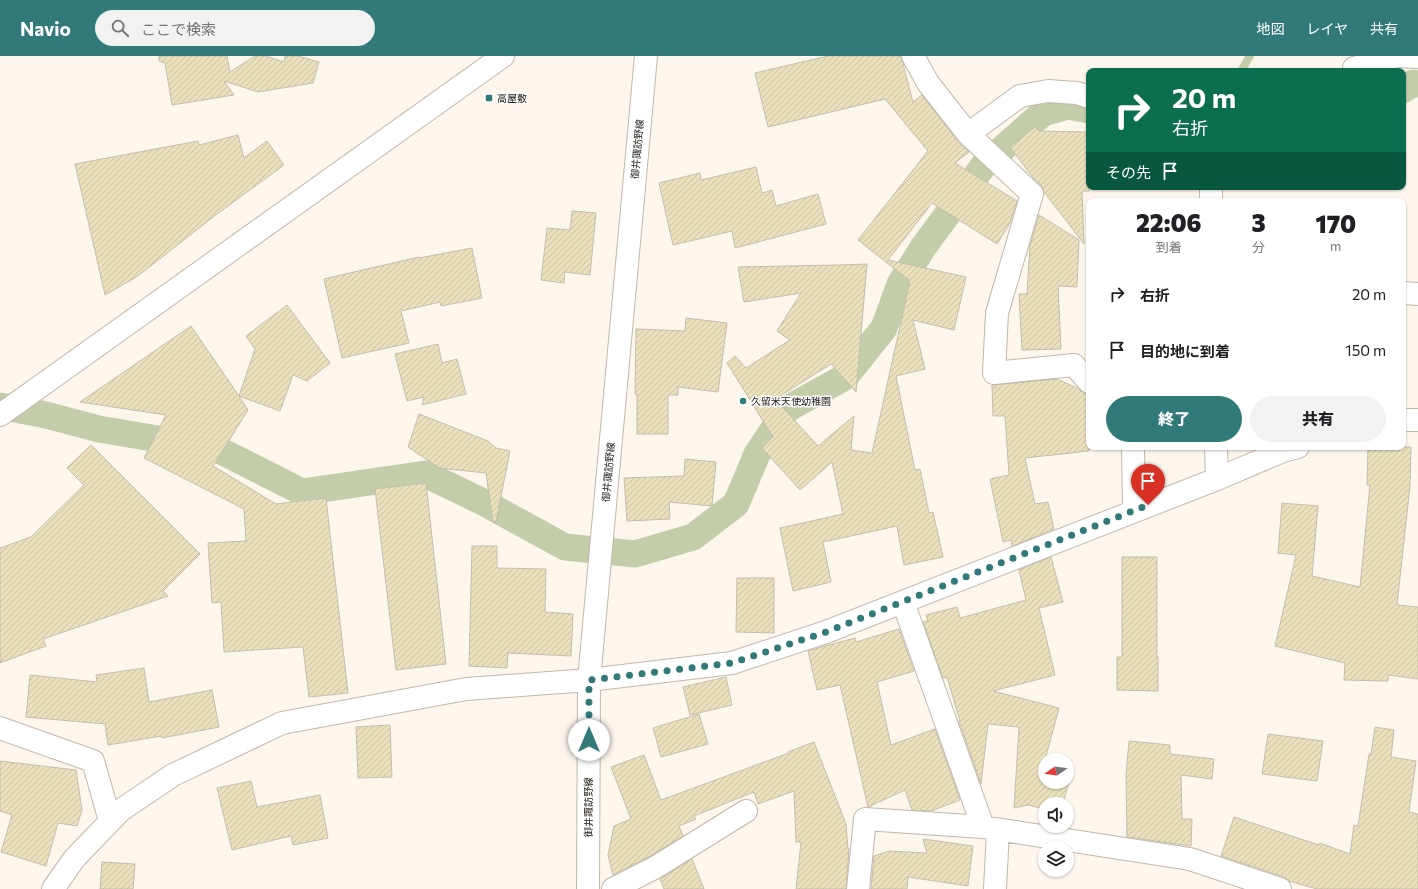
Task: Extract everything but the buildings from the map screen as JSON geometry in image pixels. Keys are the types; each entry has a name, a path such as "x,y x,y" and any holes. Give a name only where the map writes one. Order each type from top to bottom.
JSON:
{"street":[{"path":"0,415 503,56"},
{"name":"御井諏訪野線","path":"588,889 589,680 646,56"},
{"path":"913,56 928,83 968,134 1032,194 997,313 994,373 1074,365 1086,379"},
{"path":"1354,68 1398,56 1418,57"},
{"path":"968,134 1020,96 1048,91 1077,93 1086,96"},
{"path":"1406,293 1418,294"},
{"path":"1406,420 1418,420"},
{"path":"1133,450 1134,510"},
{"path":"1216,450 1217,479"},
{"path":"53,889 74,859 121,810 173,775 282,723 466,689 589,680 732,663 826,632 1134,510 1217,479 1287,450"},
{"path":"903,602 991,829 994,889"},
{"path":"0,728 93,761 110,821"},
{"path":"613,889 656,867 746,811"},
{"path":"858,889 865,819 991,829 1190,859 1280,889"}],"waterway":[{"path":"1243,68 1250,56"},
{"path":"1406,88 1413,83 1418,84"},
{"path":"0,406 46,415 99,429 217,449 302,492 425,474 481,501 565,547 635,554 693,537 736,504 757,454 787,409 845,377 884,328 900,284 924,246 984,165 1043,113 1068,106 1086,109"}],"place":[{"name":"高屋敷","path":"489,98"},
{"name":"久留米天使幼稚園","path":"743,401"}],"route":[{"path":"589,740 589,680 732,663 826,632 1148,505"}]}
